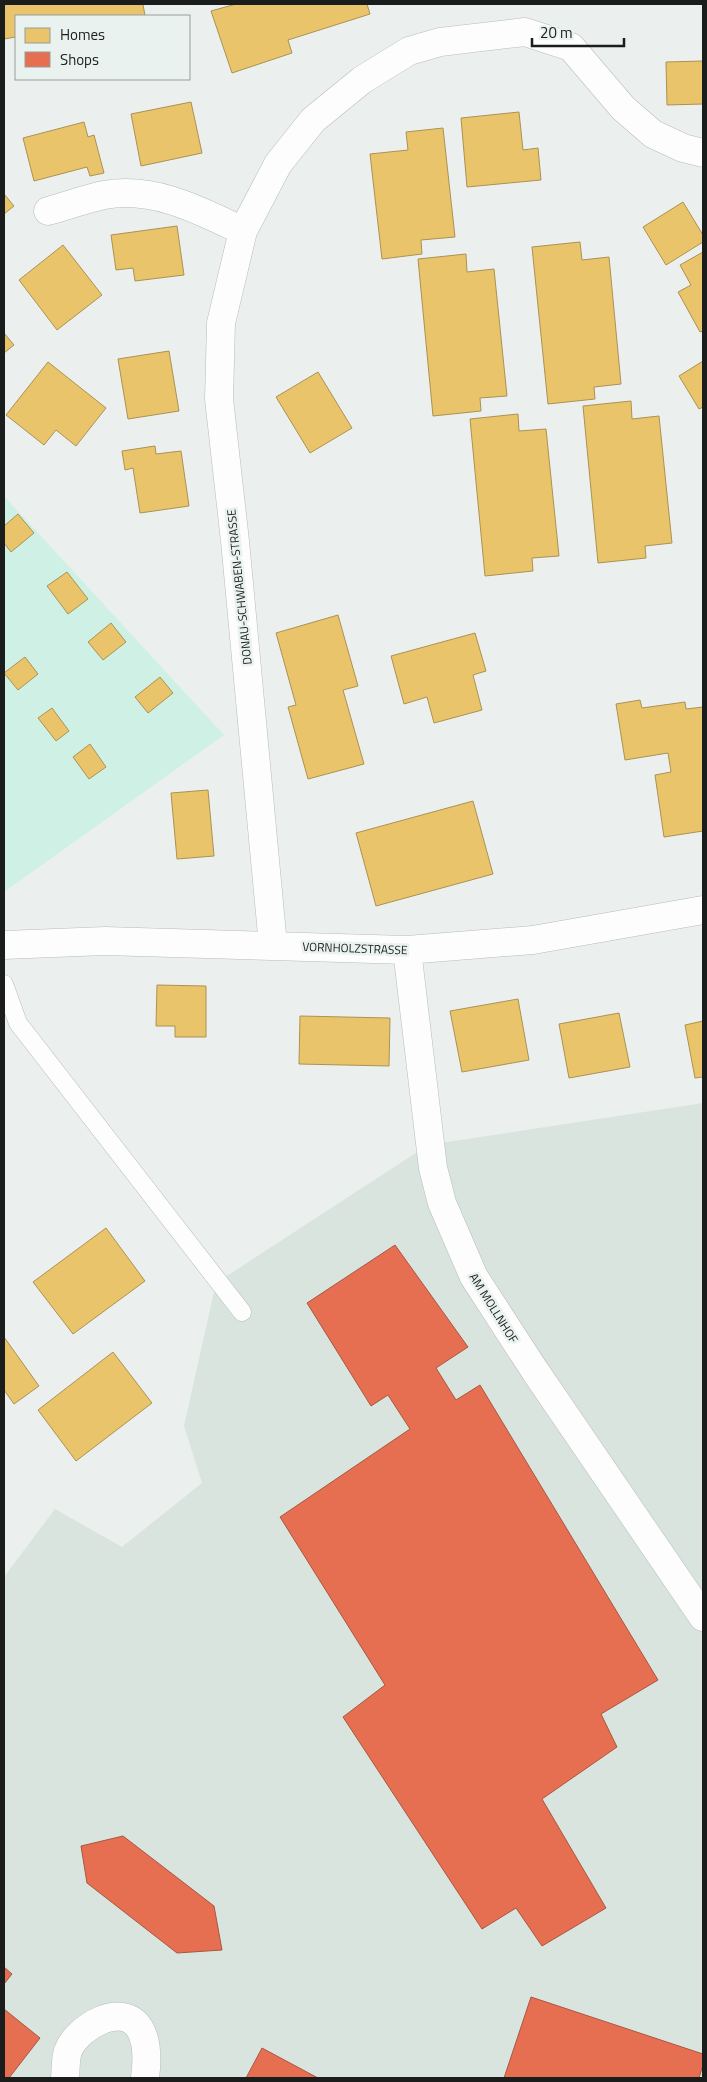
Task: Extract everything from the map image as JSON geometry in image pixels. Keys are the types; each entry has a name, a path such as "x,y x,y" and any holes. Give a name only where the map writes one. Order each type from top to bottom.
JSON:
{"street":[{"name":"DONAU-SCHWABEN-STRASSE","path":"273,945 235,541 219,399 221,323 243,231 278,164 313,120 370,75 408,51 440,42 525,32 570,48 622,108 653,134 683,148 703,153"},
{"path":"48,211 105,195 146,194 186,204 243,231"},
{"name":"VORNHOLZSTRASSE","path":"4,946 105,940 407,950 533,940 703,910"},
{"name":"AM MOLLNHOF","path":"407,950 433,1168 442,1202 474,1277 534,1371 703,1617"},
{"path":"65,2078 67,2052 79,2033 96,2022 110,2018 128,2018 139,2027 147,2062 145,2078"}],"lane":[{"path":"4,984 18,1023 242,1312"}],"shaded area":[{"path":"703,1103 703,2078 4,2078 4,1577 55,1509 122,1547 202,1483 184,1426 216,1283 428,1145"}],"green space":[{"path":"4,496 224,735 4,892"}],"building: Homes":[{"path":"4,4 143,4 145,15 15,15 15,37 4,39"},
{"path":"236,4 367,4 370,14 288,40 292,53 232,73 211,11"},
{"path":"703,61 703,104 667,105 666,62"},
{"path":"191,102 202,153 141,166 131,114"},
{"path":"519,112 523,150 538,148 541,180 467,187 461,118"},
{"path":"84,122 88,137 94,135 104,173 90,176 87,167 34,181 23,138"},
{"path":"443,128 455,237 421,240 422,254 382,259 370,154 408,150 406,132"},
{"path":"4,194 14,206 4,214"},
{"path":"683,202 703,235 703,242 666,265 643,227"},
{"path":"177,226 184,275 135,281 133,268 116,270 111,235"},
{"path":"580,242 582,260 609,257 621,384 594,387 595,399 548,404 532,247"},
{"path":"63,245 102,295 57,330 19,280"},
{"path":"703,252 703,331 700,332 678,292 691,285 680,265"},
{"path":"466,254 467,272 494,269 507,396 480,398 481,411 433,416 418,259"},
{"path":"4,333 14,345 4,353"},
{"path":"169,351 179,411 128,419 118,359"},
{"path":"703,361 703,407 699,409 679,376"},
{"path":"48,362 106,408 76,446 56,430 44,445 6,415"},
{"path":"318,372 352,428 310,453 276,397"},
{"path":"631,401 632,419 659,416 672,543 645,546 646,558 598,563 583,406"},
{"path":"518,414 519,431 546,429 559,556 532,558 533,571 485,576 470,419"},
{"path":"155,446 156,454 181,451 189,506 140,513 133,468 125,470 122,451"},
{"path":"18,514 34,533 11,552 4,543 4,526"},
{"path":"67,572 88,599 68,614 47,586"},
{"path":"338,615 358,686 343,690 364,764 308,779 288,707 296,705 276,633"},
{"path":"111,623 126,642 103,660 88,642"},
{"path":"475,633 486,671 473,675 482,710 434,723 427,697 404,704 391,656"},
{"path":"25,657 38,674 18,690 4,673"},
{"path":"160,677 173,693 148,713 135,697"},
{"path":"640,700 642,708 685,702 686,709 703,707 703,831 664,837 655,775 671,772 668,753 625,760 616,704"},
{"path":"52,708 69,731 56,741 38,718"},
{"path":"90,744 106,767 89,779 73,757"},
{"path":"208,790 214,856 177,859 171,793"},
{"path":"473,801 493,874 376,906 356,833"},
{"path":"157,985 206,986 206,1037 175,1037 175,1026 156,1026"},
{"path":"518,999 529,1060 462,1072 450,1011"},
{"path":"619,1013 630,1067 569,1078 559,1024"},
{"path":"300,1016 390,1018 389,1066 299,1064"},
{"path":"703,1021 703,1077 695,1078 685,1025"},
{"path":"106,1228 145,1281 73,1334 33,1282"},
{"path":"4,1337 39,1386 14,1404 4,1390"},
{"path":"113,1352 152,1403 76,1461 38,1410"}],"building: Shops":[{"path":"395,1245 468,1347 436,1368 456,1400 480,1385 658,1680 601,1714 617,1747 542,1799 606,1908 542,1946 516,1908 482,1929 343,1717 385,1685 280,1517 410,1429 388,1395 371,1406 307,1303"},
{"path":"123,1836 214,1906 222,1950 177,1953 87,1883 81,1846"},
{"path":"4,1967 12,1974 4,1984"},
{"path":"531,1997 703,2054 703,2065 699,2078 504,2078"},
{"path":"4,2009 40,2038 9,2078 4,2078"},
{"path":"262,2048 318,2078 246,2078"}]}
